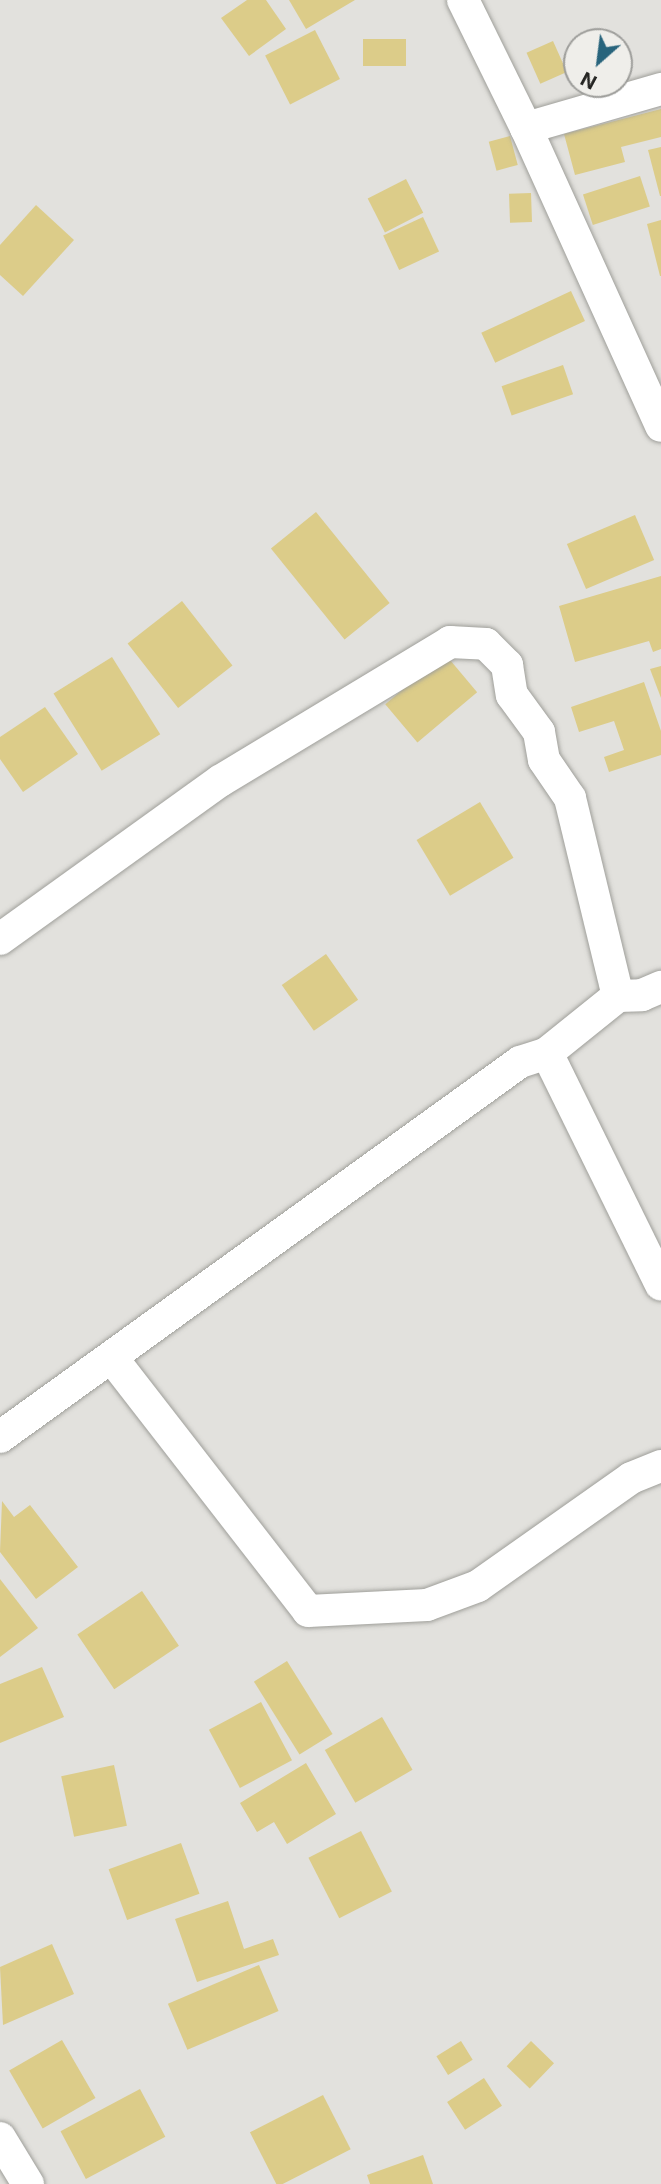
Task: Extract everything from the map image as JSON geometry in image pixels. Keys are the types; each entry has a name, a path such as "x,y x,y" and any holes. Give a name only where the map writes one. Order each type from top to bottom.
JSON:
{"street":[{"path":"463,0 526,128 661,426"},
{"path":"526,128 661,89"},
{"path":"0,939 232,774 450,642 486,644 507,665 512,695 539,732 544,761 570,798 618,996"},
{"path":"0,1437 520,1062 547,1054 618,996 642,995 661,987"},
{"path":"547,1054 661,1285"},
{"path":"112,1358 308,1611 427,1605 478,1586 631,1478 661,1466"},
{"path":"0,2138 28,2184"}],"building":[{"path":"247,0 266,0 286,29 249,56 221,18"},
{"path":"289,0 355,0 306,29"},
{"path":"315,30 340,79 290,104 265,55"},
{"path":"363,39 406,39 406,66 363,66"},
{"path":"553,41 563,63 563,74 540,84 527,53"},
{"path":"661,109 661,137 621,147 625,162 575,175 564,134"},
{"path":"510,136 518,165 497,171 489,142"},
{"path":"661,147 661,196 660,196 648,150"},
{"path":"640,176 650,206 593,225 583,195"},
{"path":"406,179 423,213 385,232 368,199"},
{"path":"531,193 532,222 510,223 509,194"},
{"path":"36,205 74,240 23,296 0,275 0,245"},
{"path":"423,217 439,251 399,270 383,236"},
{"path":"661,220 661,276 660,276 647,224"},
{"path":"571,291 585,321 495,363 481,333"},
{"path":"563,365 573,394 512,415 502,386"},
{"path":"316,512 390,603 345,639 271,549"},
{"path":"635,515 654,560 586,589 567,544"},
{"path":"661,576 661,649 653,652 649,641 575,662 559,606"},
{"path":"182,601 232,666 178,708 128,643"},
{"path":"445,654 477,692 417,742 385,704"},
{"path":"112,657 160,734 102,771 53,694"},
{"path":"661,666 661,698 650,669"},
{"path":"644,682 661,731 661,755 609,772 604,757 624,750 614,721 579,732 571,707"},
{"path":"45,707 78,754 23,792 0,759 0,737"},
{"path":"480,802 513,858 450,896 417,840"},
{"path":"326,954 358,1000 314,1031 282,985"},
{"path":"2,1501 14,1517 30,1505 78,1567 36,1599 0,1552"},
{"path":"0,1579 38,1628 0,1657"},
{"path":"142,1591 179,1646 114,1689 77,1635"},
{"path":"287,1661 333,1734 299,1755 254,1682"},
{"path":"42,1667 64,1717 0,1743 0,1684"},
{"path":"261,1702 292,1760 240,1788 209,1730"},
{"path":"382,1717 412,1770 355,1803 325,1750"},
{"path":"306,1763 336,1814 287,1844 274,1822 257,1832 240,1803"},
{"path":"114,1765 127,1826 74,1837 61,1776"},
{"path":"361,1831 392,1892 339,1918 308,1858"},
{"path":"181,1843 199,1894 127,1920 109,1869"},
{"path":"228,1901 244,1949 273,1939 279,1955 197,1982 175,1919"},
{"path":"52,1944 74,1994 3,2025 0,1967"},
{"path":"259,1965 279,2011 187,2050 168,2004"},
{"path":"62,2040 96,2098 43,2129 9,2070"},
{"path":"461,2041 473,2060 448,2075 436,2056"},
{"path":"531,2041 554,2063 530,2088 507,2066"},
{"path":"484,2078 502,2106 465,2130 447,2102"},
{"path":"140,2089 165,2137 86,2179 61,2131"},
{"path":"323,2095 351,2149 283,2184 276,2184 250,2132"},
{"path":"423,2155 433,2184 370,2184 367,2175"}]}
